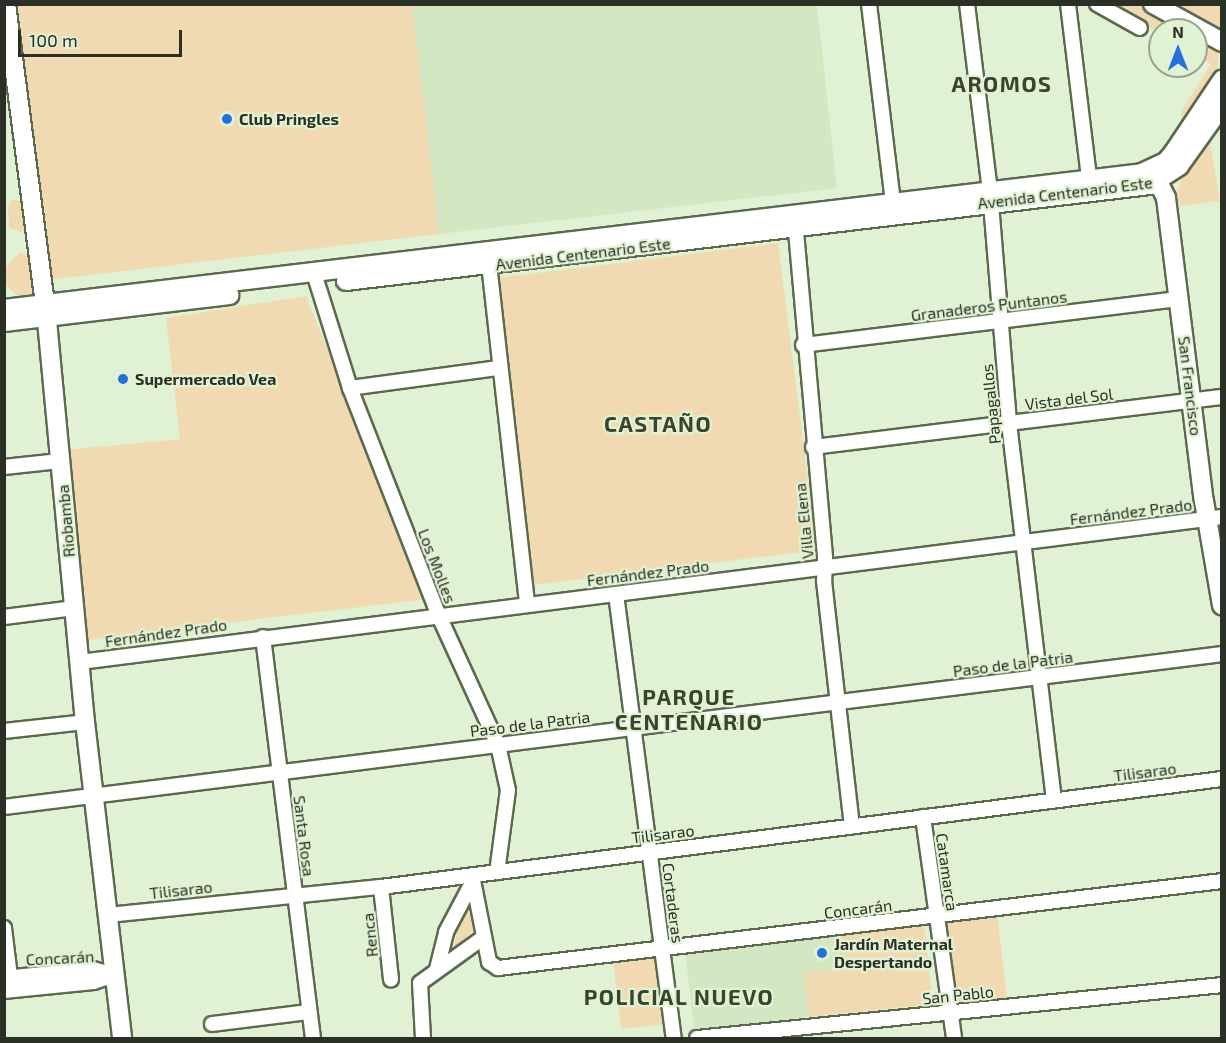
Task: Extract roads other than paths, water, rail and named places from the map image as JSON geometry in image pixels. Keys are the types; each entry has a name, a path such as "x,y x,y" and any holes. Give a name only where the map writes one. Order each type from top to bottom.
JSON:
{"main road":[{"name":"Riobamba","path":"6,4 45,311 85,722 122,1038"},
{"path":"1153,4 1221,42"},
{"path":"1157,176 1221,81"},
{"path":"1157,176 1179,166 1221,106"},
{"name":"Avenida Centenario Este","path":"4,322 45,311 489,259 1157,176"},
{"name":"San Francisco","path":"1157,176 1179,299 1193,401 1215,518 1221,605"},
{"name":"Avenida Centenario Este","path":"795,220 893,202 989,197"},
{"name":"Avenida Centenario Este","path":"4,309 45,311"}],"street":[{"path":"869,4 893,202"},
{"name":"Papagallos","path":"967,4 989,197 1009,423 1054,800"},
{"path":"1068,4 1090,185"},
{"path":"1097,4 1140,28"},
{"name":"Villa Elena","path":"795,220 803,345 852,826"},
{"path":"489,259 498,368 527,605"},
{"name":"Los Molles","path":"315,279 350,388 439,616 498,745 508,790 497,872"},
{"name":"Granaderos Puntanos","path":"803,345 1179,299"},
{"path":"350,388 498,368"},
{"name":"Vista del Sol","path":"813,447 1221,397"},
{"path":"4,467 60,461"},
{"name":"Fernández Prado","path":"80,662 1215,518"},
{"name":"Cortaderas","path":"616,594 674,1038"},
{"path":"4,617 74,608"},
{"name":"Santa Rosa","path":"263,637 313,1038"},
{"name":"Paso de la Patria","path":"5,807 1221,654"},
{"path":"4,731 85,722"},
{"name":"Tilisarao","path":"108,915 473,878 497,872 1221,779"},
{"path":"4,802 5,807"},
{"name":"Catamarca","path":"923,817 954,1038"},
{"path":"423,1038 420,983 484,937 473,878"},
{"path":"437,969 446,932 473,878"},
{"name":"Concarán","path":"484,937 489,962 498,968 1221,881"},
{"name":"Renca","path":"381,887 391,979"},
{"path":"4,928 7,977"},
{"name":"Concarán","path":"7,977 93,969 114,975"},
{"name":"Concarán","path":"4,991 94,982 114,975"},
{"name":"San Pablo","path":"698,1038 1221,985"},
{"path":"212,1024 309,1011"}],"place":[{"name":"Club Pringles","path":"227,119"},
{"name":"Supermercado Vea","path":"123,379"},
{"name":"Jardín Maternal Despertando","path":"822,953"}],"district":[{"name":"AROMOS","path":"1002,84"},
{"name":"CASTAÑO","path":"658,424"},
{"name":"PARQUE CENTENARIO","path":"689,708"},
{"name":"POLICIAL NUEVO","path":"679,997"}]}
